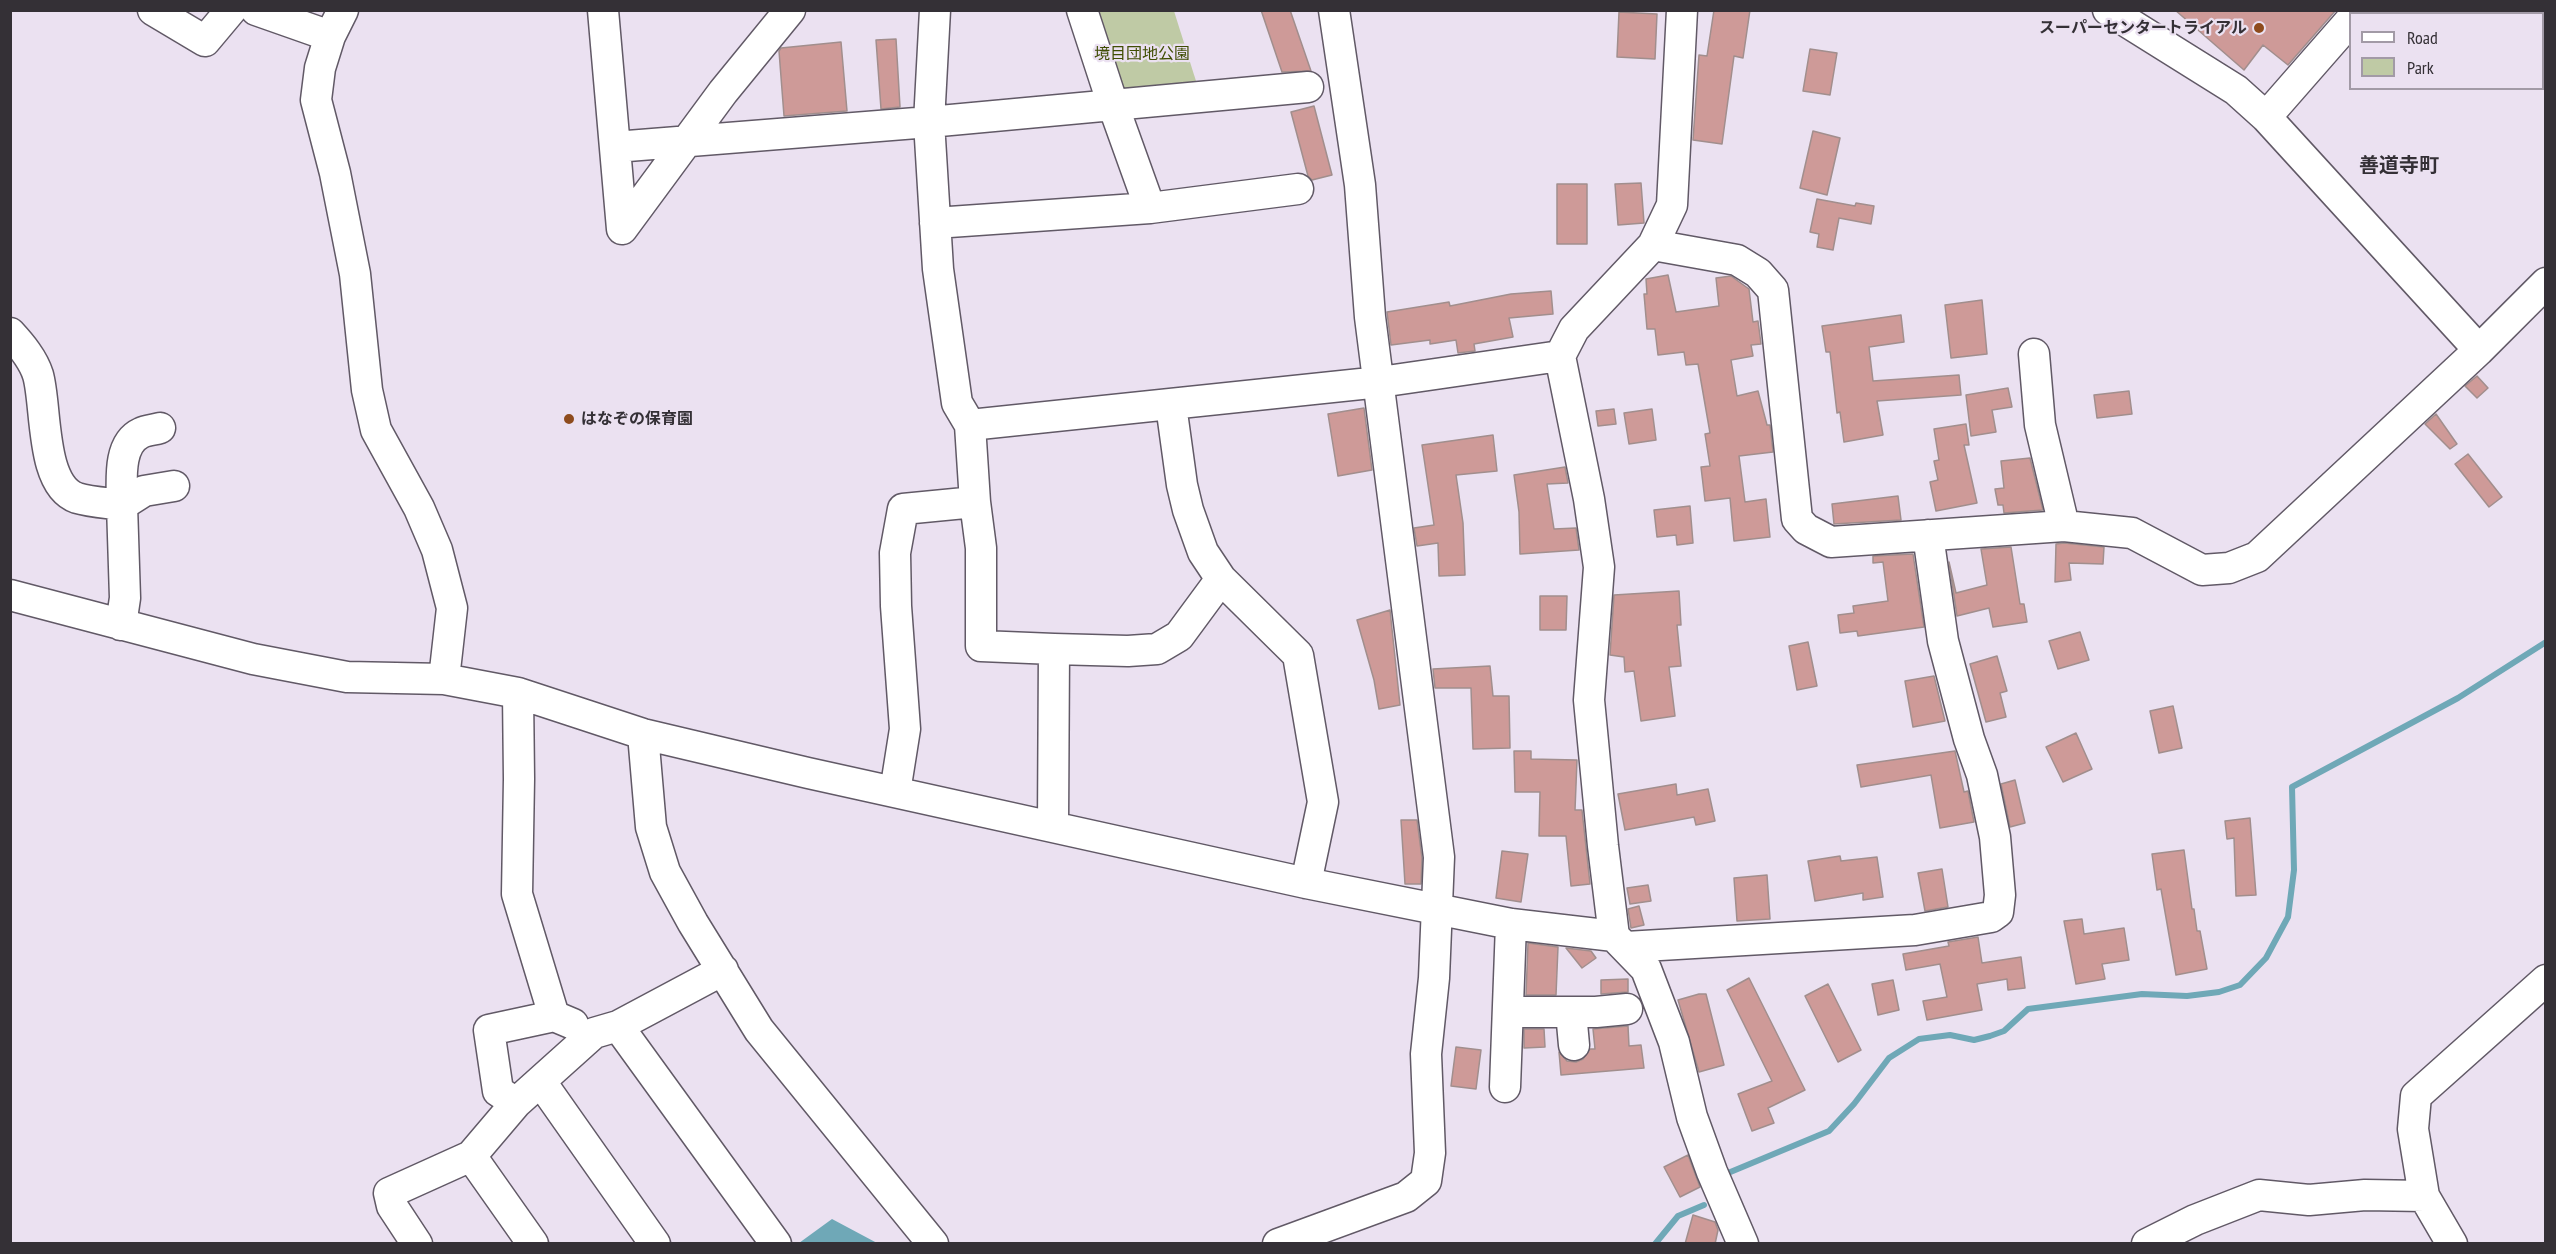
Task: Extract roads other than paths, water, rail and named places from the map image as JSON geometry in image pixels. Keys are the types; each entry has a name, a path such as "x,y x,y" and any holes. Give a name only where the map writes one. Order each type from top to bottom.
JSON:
{"street":[{"path":"153,10 205,41 231,10"},
{"path":"256,10 336,23 320,68 316,100 355,274 367,390 376,430 419,508 436,550 452,608 444,679"},
{"path":"603,10 622,229 782,14"},
{"path":"935,10 929,122 938,269 957,403 970,425 975,502 981,548 981,645 1054,649 1157,649 1179,636 1221,579"},
{"path":"1083,10 1113,105 1150,208"},
{"path":"1278,1244 1406,1197 1426,1181 1430,1153 1426,1054 1434,978 1439,857 1370,317 1360,185 1334,10"},
{"path":"1682,10 1672,205 1653,245 1574,329 1560,357 1589,499 1599,567 1589,700 1602,846 1620,942 1646,969 1674,1042 1692,1117 1712,1172 1743,1244"},
{"path":"2108,10 2236,90 2266,117 2479,350"},
{"path":"2266,117 2349,22"},
{"path":"615,147 929,122 1308,87"},
{"path":"935,223 1150,208 1298,189"},
{"path":"1653,245 1737,260 1758,273 1773,290 1797,519 1806,529 1831,542 2064,526 2133,532 2202,570 2229,568 2257,557 2479,350 2546,283"},
{"path":"10,333 26,351 38,375 53,472 65,490 75,497 122,505 144,491 174,486"},
{"path":"2034,354 2040,425 2064,526"},
{"path":"970,425 1380,382 1560,357"},
{"path":"1171,405 1182,485 1203,552 1221,579 1298,655 1323,802 1306,883"},
{"path":"122,625 125,598 122,505 124,457 129,442 140,433 160,428"},
{"path":"896,792 904,729 895,553 903,509 975,502"},
{"path":"10,595 253,659 347,677 444,679 518,693 643,734 896,792 1306,883 1511,924 1620,942 1914,930 1991,917 1998,912 2000,895 1995,837 1982,776 1969,739 1943,641 1928,535"},
{"path":"1053,826 1054,649"},
{"path":"518,693 517,894 554,1017"},
{"path":"643,734 651,827 665,872 759,1030 917,1238"},
{"path":"1505,1086 1511,924"},
{"path":"417,1244 392,1206 389,1193 471,1156 516,1103 606,1030 723,970"},
{"path":"2452,1244 2424,1196 2413,1129 2416,1096 2546,980"},
{"path":"1508,1012 1627,1009"},
{"path":"1571,1012 1574,1045"},
{"path":"516,1103 498,1091 489,1030 554,1017 606,1030 776,1244"},
{"path":"541,1082 655,1244"},
{"path":"471,1156 533,1244"},
{"path":"2147,1244 2195,1220 2259,1195 2309,1200 2365,1194 2424,1196"}],"water":[{"path":"832,1219 877,1243 799,1243"}],"waterway":[{"path":"1728,1173 1829,1131 1854,1104 1889,1058 1919,1039 1950,1035 1974,1040 1990,1036 2004,1031 2028,1009 2142,994 2187,996 2219,992 2240,985 2266,958 2288,917 2294,870 2292,787 2458,698 2546,642"},
{"path":"1655,1244 1678,1216 1704,1205"}],"place":[{"name":"スーパーセンタートライアル","path":"2259,28"},
{"name":"はなぞの保育園","path":"569,419"}],"district":[{"name":"善道寺町","path":"2399,166"}],"park label":[{"name":"境目団地公園","path":"1142,54"}]}
